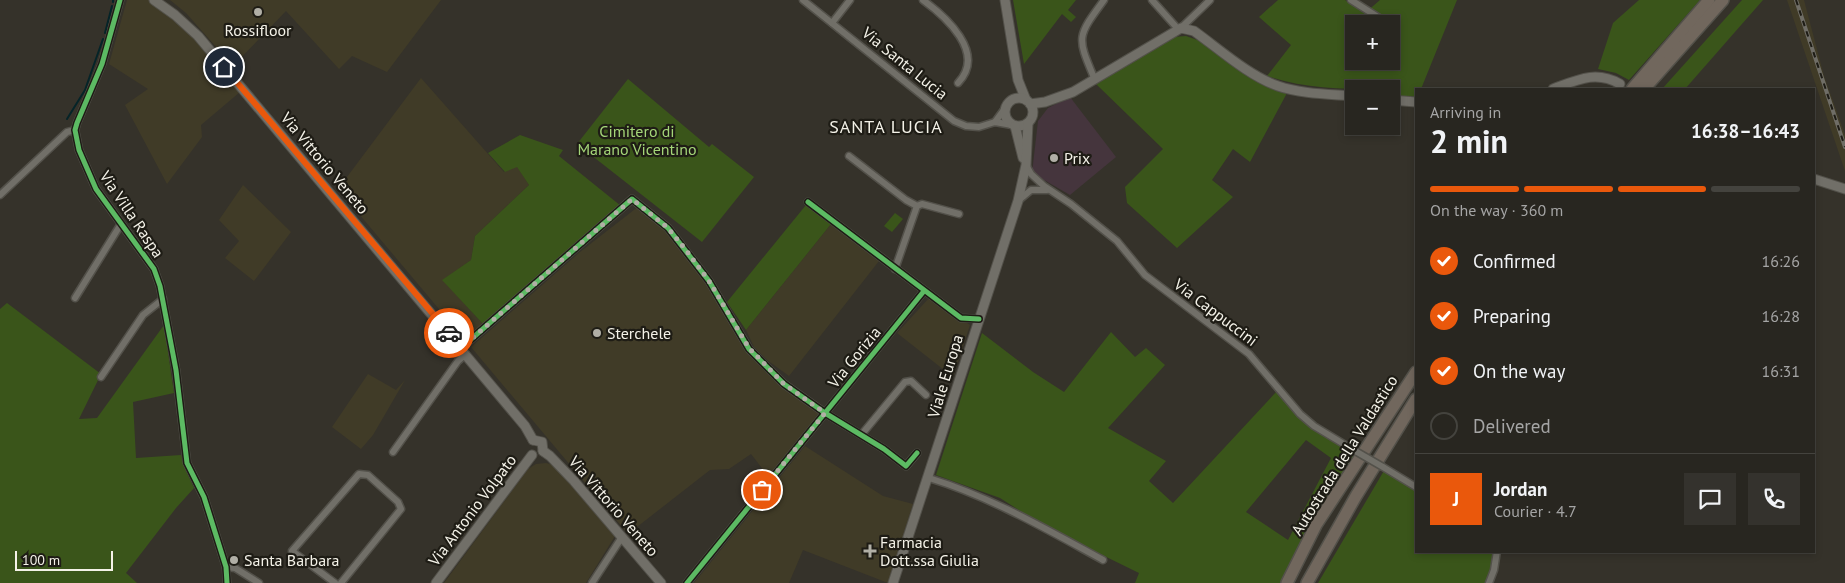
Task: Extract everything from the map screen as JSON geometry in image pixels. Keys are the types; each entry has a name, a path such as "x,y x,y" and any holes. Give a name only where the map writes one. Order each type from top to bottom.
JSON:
{"highway":[{"path":"1633,88 1709,0"},
{"path":"1645,88 1723,0"},
{"name":"Autostrada della Valdastico","path":"1287,583 1316,524 1415,374"},
{"name":"Autostrada della Valdastico","path":"1307,583 1356,496 1415,401"}],"street":[{"path":"0,196 66,132 75,130 102,64 120,0"},
{"name":"Via Vittorio Veneto","path":"154,0 175,15 198,36 463,350 526,426 533,440 542,442 543,452 560,466 661,583"},
{"name":"Via Santa Lucia","path":"803,0 954,122 966,126 979,126 995,122 1014,125"},
{"path":"832,23 850,0"},
{"path":"923,0 954,26 964,43 966,66 964,77 958,83"},
{"path":"1005,0 1018,80 1030,105 1028,123 1014,125 1005,115 1006,107"},
{"path":"1095,80 1082,51 1081,38 1084,27 1104,0"},
{"path":"1152,0 1179,29 1194,32 1264,80 1290,90 1345,95"},
{"path":"1013,100 1030,105 1045,102 1072,92 1179,29 1210,0"},
{"path":"1351,0 1375,15"},
{"path":"1556,88 1592,76 1609,78 1620,84"},
{"path":"995,122 1013,100 1018,80"},
{"path":"1400,101 1415,102"},
{"name":"Viale Europa","path":"893,583 929,478 1018,201 1026,167 1028,123"},
{"name":"Viale Europa","path":"1014,125 1026,167"},
{"name":"Via Villa Raspa","path":"75,130 79,150 96,189 154,269 163,299 176,370 187,463 204,497 226,567 227,583"},
{"path":"849,156 906,200 917,206 922,204 959,214"},
{"name":"Via Cappuccini","path":"1026,167 1048,190 1071,204 1117,241 1145,275 1249,354 1300,414 1314,426 1415,486"},
{"path":"1023,179 1028,188 1035,189"},
{"path":"1815,179 1845,189"},
{"path":"1018,201 1026,193 1035,189"},
{"name":"Via Cappuccini","path":"1035,189 1048,190"},
{"path":"393,452 458,361 463,350 632,199 668,228 709,281 749,348 784,384 825,413 862,434 906,466 917,453"},
{"path":"808,202 961,318 979,319"},
{"path":"895,269 917,206"},
{"path":"75,298 121,224"},
{"name":"Via Gorizia","path":"687,583 924,291"},
{"path":"101,377 143,315 163,299"},
{"path":"862,434 905,382 911,381 926,395"},
{"path":"533,440 528,446 532,455 537,456 543,452"},
{"name":"Via Antonio Volpato","path":"436,583 532,455"},
{"path":"334,583 292,551 359,474 363,473 368,475 398,502 401,509 341,583"},
{"path":"929,478 964,489 1013,512 1103,560"},
{"path":"592,583 622,536"},
{"path":"1489,583 1494,570 1496,553"},
{"path":"226,567 235,568 259,583"}],"shaded area":[{"path":"127,0 150,0 178,21 240,92 201,125 202,137 167,184 125,105 148,89 109,64"},
{"path":"170,0 441,0 387,72 352,56 339,69 286,11 233,66 186,13"},
{"path":"1787,0 1804,0 1824,76 1845,135 1845,171"},
{"path":"421,78 504,172 517,166 529,185 475,236 471,260 443,280 483,324 465,340 338,189"},
{"path":"1070,97 1116,157 1070,195 1032,173 1038,121 1048,108"},
{"path":"243,185 291,232 254,281 225,258 239,241 219,220"},
{"path":"639,206 656,219 683,248 759,361 821,412 768,476 751,454 729,469 710,470 628,534 471,347 580,252"},
{"path":"831,224 879,261 789,376 767,360 754,347 746,330"},
{"path":"930,297 970,325 953,377 897,333"},
{"path":"368,374 396,390 405,380 373,435 361,449 332,427"},
{"path":"805,446 883,496 913,504 888,583 803,550 789,583 694,583"},
{"path":"546,463 557,466 615,536 586,583 444,583 528,469 536,464"}],"green space":[{"path":"1013,0 1076,0 1068,10 1076,17 1071,22 1062,14 1024,64"},
{"path":"1278,0 1345,0 1365,13 1380,0 1457,0 1421,88 1415,88 1415,97 1400,96 1400,80 1345,80 1344,89 1298,84 1267,76 1291,45 1259,17"},
{"path":"1639,0 1700,0 1629,80 1616,73 1598,69 1613,23"},
{"path":"1742,0 1763,0 1686,88 1663,88"},
{"path":"1186,36 1203,42 1287,93 1250,162 1233,149 1212,180 1233,197 1177,248 1127,203 1125,187 1163,149 1096,84 1173,37"},
{"name":"Cimitero di Marano Vicentino","path":"628,79 709,147 712,144 754,177 702,242 577,144"},
{"path":"520,135 563,150 559,156 621,206 483,324 442,280 471,260 475,236 529,185 517,167 505,172 488,153"},
{"path":"806,205 831,224 746,330 727,302"},
{"path":"895,213 903,219 892,232 884,226"},
{"path":"7,303 101,374 79,419 97,418 164,325 174,393 133,402 136,458 181,455 194,488 176,508 126,573 137,583 0,583 0,309"},
{"path":"1111,332 1135,357 1146,348 1165,365 1108,428 1166,461 1149,481 1173,503 1277,391 1307,423 1358,454 1283,583 1135,583 1139,573 1047,528 1000,498 936,475 982,333 1033,372 1064,392","holes":["1306,440 1331,458 1288,540 1246,512"]},
{"path":"1385,469 1415,488 1415,553 1494,553 1492,568 1485,583 1318,583"}],"waterway":[{"path":"105,33 112,6"},
{"path":"67,119 85,90 103,39"}],"railway":[{"path":"1796,0 1845,147"}],"cycle path":[{"path":"120,0 102,64 75,130 79,150 96,189 154,269 160,286 176,370 187,463 204,497 226,567 227,583"},
{"path":"461,348 632,199 668,228 709,281 749,349 784,384 825,413 884,449 906,466 917,453"},
{"path":"808,202 961,318 979,319"},
{"path":"687,583 924,291"}],"way so far":[{"path":"449,333 461,348 632,199 668,228 686,250 709,281 749,348 784,384 825,413 762,490"}],"place":[{"name":"Rossifloor","path":"258,12"},
{"name":"Prix","path":"1054,158"},
{"name":"Sterchele","path":"597,333"},
{"name":"Farmacia Dott.ssa Giulia","path":"870,551"},
{"name":"Santa Barbara","path":"234,560"}],"district":[{"name":"SANTA LUCIA","path":"886,127"}],"route":[{"path":"224,67 449,333"}]}
